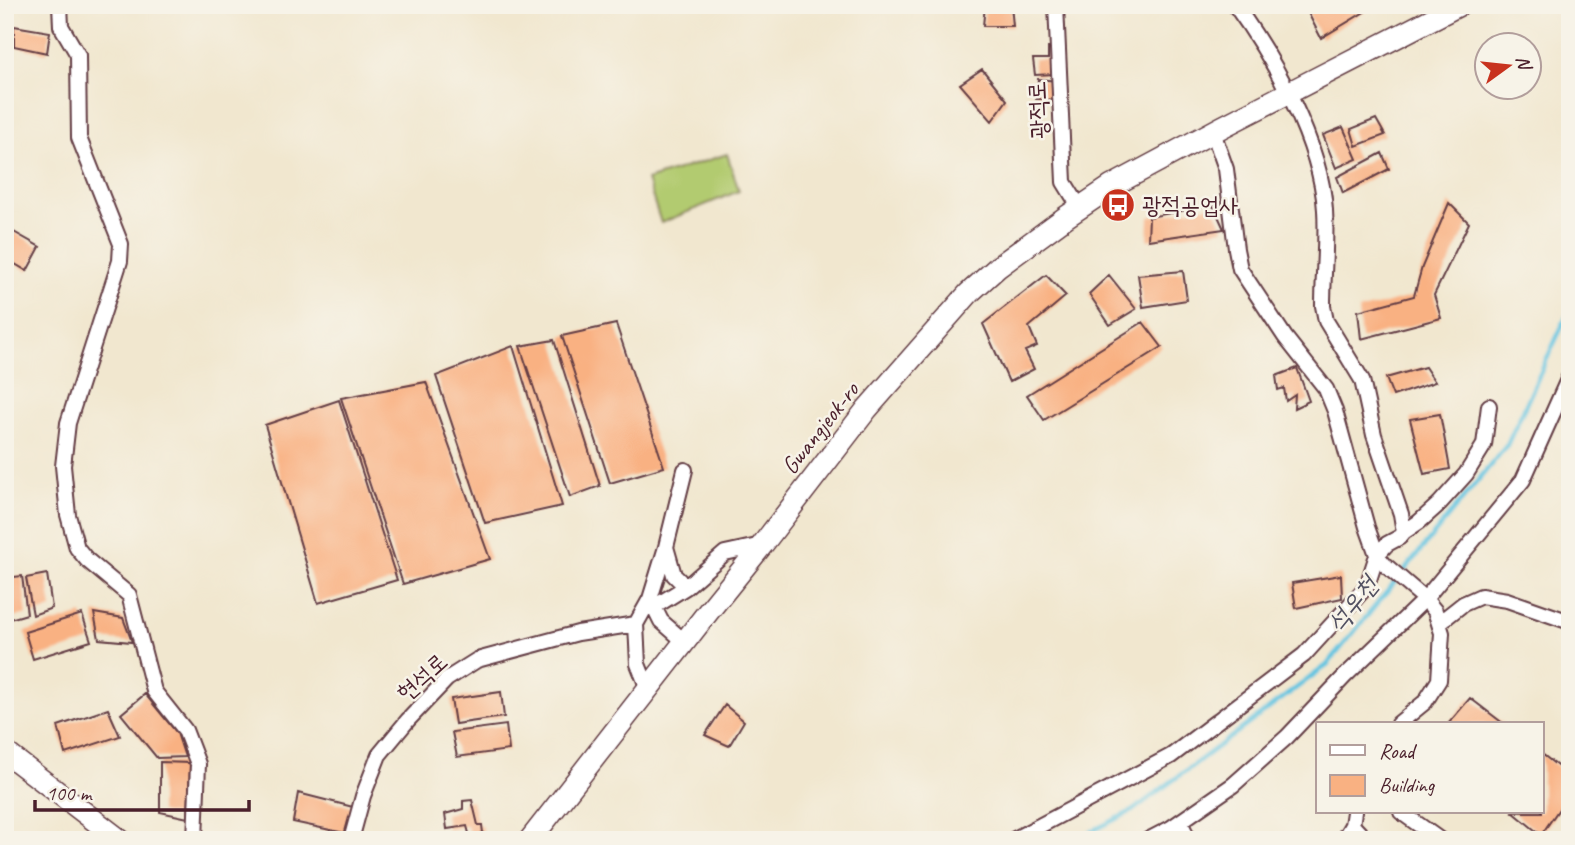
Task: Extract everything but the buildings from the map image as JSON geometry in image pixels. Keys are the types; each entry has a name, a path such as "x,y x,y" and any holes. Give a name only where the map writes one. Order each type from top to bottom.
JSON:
{"main road":[{"path":"1284,95 1459,5"},
{"name":"Gwangjeok-ro","path":"530,840 867,409 969,293 998,267 1112,186 1284,95"},
{"path":"5,752 120,840"}],"street":[{"path":"60,5 61,26 78,55 79,138 121,244 120,261 68,423 64,466 68,516 77,548 87,560 129,595 154,691 185,730 198,764 195,840"},
{"name":"광적로","path":"1056,5 1065,182 1080,208"},
{"path":"1235,5 1262,47 1284,95 1306,130 1319,169 1325,209 1323,306 1326,321 1362,380 1374,435 1401,514 1404,532"},
{"path":"1218,130 1240,269 1285,337 1326,389 1335,411 1367,527 1380,559 1435,611 1442,632 1439,680 1425,702 1400,722"},
{"path":"1148,840 1180,822 1233,785 1287,737 1424,599 1523,480 1570,375"},
{"path":"1013,840 1171,756 1304,655 1367,586 1387,544 1419,522 1466,474 1484,445 1489,406"},
{"path":"648,689 638,664 636,624 652,603 685,470"},
{"path":"652,603 686,587 725,554 763,544"},
{"path":"666,547 674,575 686,587"},
{"path":"1439,623 1463,604 1481,596 1507,600 1570,622"},
{"path":"652,603 661,621 685,642"},
{"name":"현석로","path":"351,840 363,796 379,755 447,680 477,660 578,633 636,624"},
{"path":"1404,814 1440,840"},
{"path":"1343,840 1353,818"},
{"path":"1353,818 1366,840"},
{"path":"1180,822 1189,840"}],"green space":[{"path":"727,154 739,191 661,223 647,180"}],"waterway":[{"name":"석우천","path":"1074,840 1132,811 1327,665 1507,445 1570,309"}],"place":[{"name":"광적공업사","path":"1118,205"}]}
